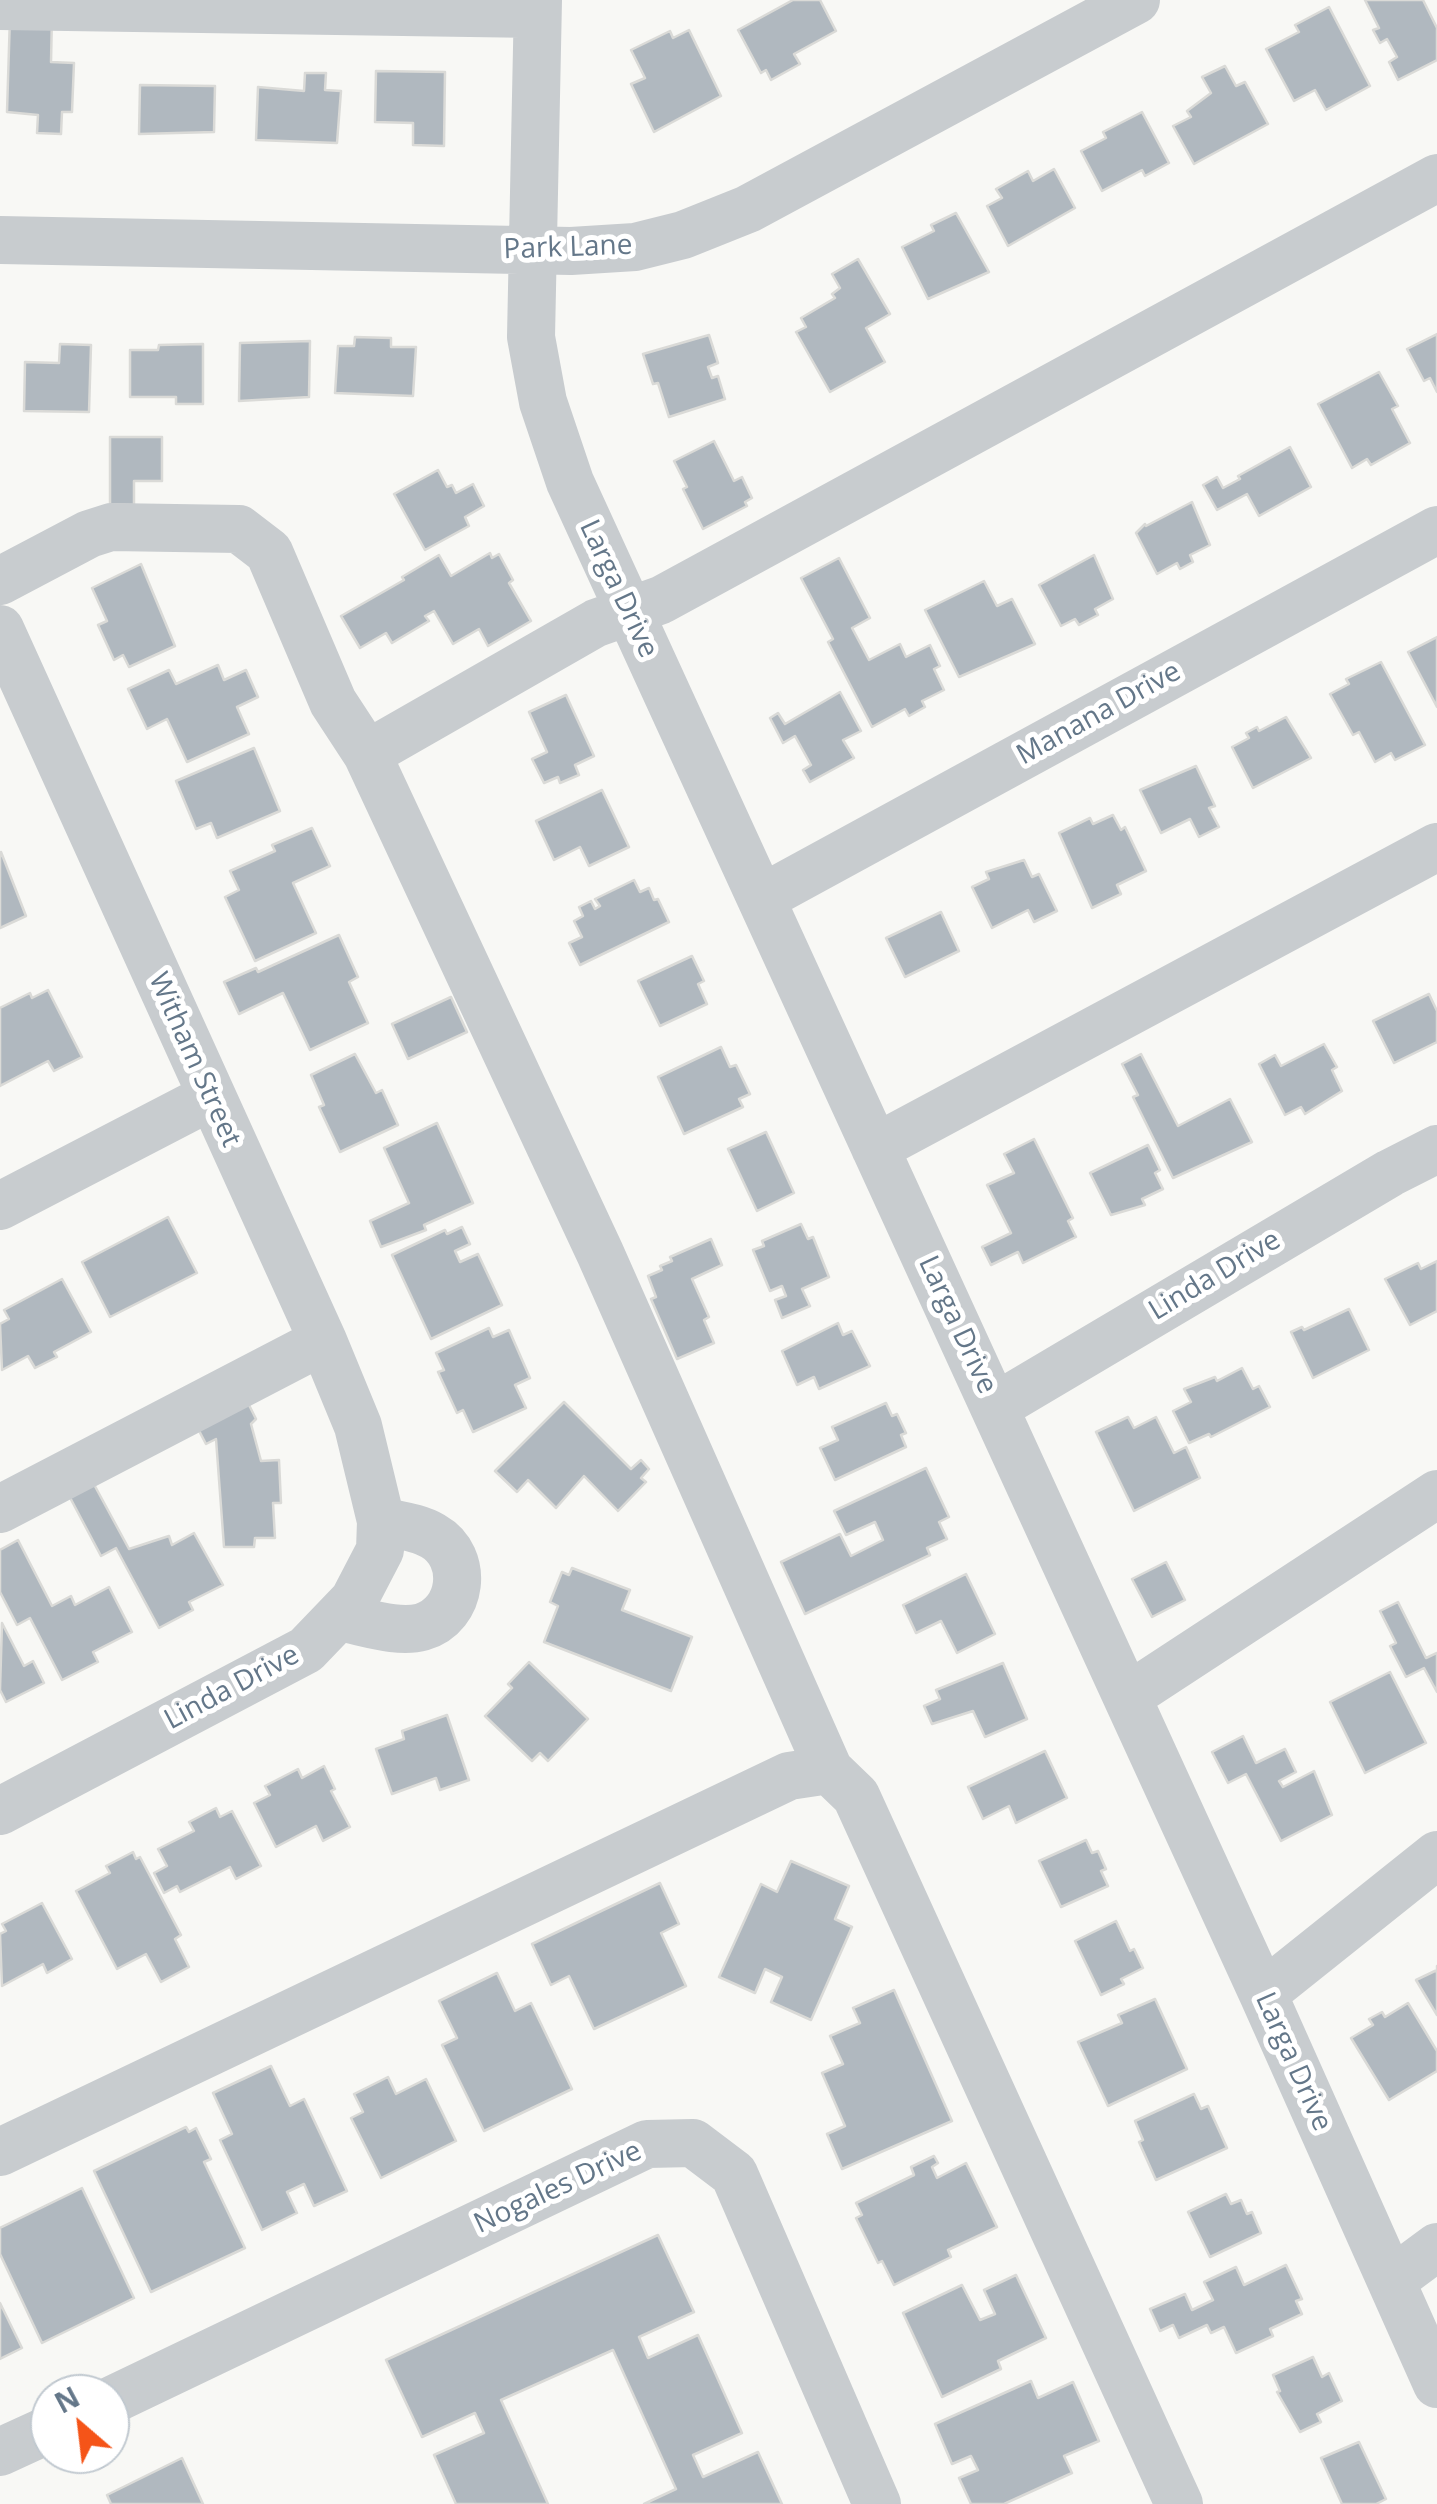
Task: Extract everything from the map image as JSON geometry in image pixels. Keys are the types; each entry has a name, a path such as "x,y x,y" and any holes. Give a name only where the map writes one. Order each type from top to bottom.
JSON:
{"street":[{"name":"Park Lane","path":"0,240 531,252 636,247 684,236 732,216 1136,0"},
{"path":"0,6 537,7"},
{"name":"Larga Drive","path":"537,7 531,337 543,402 570,482 995,1407 1437,2384"},
{"path":"366,754 596,623 661,600 1437,178"},
{"path":"0,581 89,534 112,527 239,529 269,552 333,702 366,754 600,1253 829,1770 856,1796 1178,2504"},
{"name":"Manana Drive","path":"762,898 1437,530"},
{"name":"Witham Street","path":"0,629 323,1340 358,1426 379,1508"},
{"path":"875,1148 1437,847"},
{"path":"0,1206 210,1097"},
{"name":"Linda Drive","path":"995,1407 1390,1172 1437,1149"},
{"path":"0,1509 323,1340"},
{"path":"1127,1697 1437,1494"},
{"path":"338,1617 406,1629 423,1626 450,1607 456,1592 458,1575 445,1546 432,1535 379,1508"},
{"name":"Linda Drive","path":"0,1811 306,1650 354,1600 380,1550 379,1508"},
{"path":"0,2152 789,1776 829,1770"},
{"path":"1262,1994 1437,1855"},
{"name":"Nogales Drive","path":"130,2391 647,2144 694,2143 734,2174 878,2504"},
{"path":"1391,2281 1437,2248"},
{"path":"0,2452 30,2438"}],"building":[{"path":"793,0 820,0 836,31 794,54 800,64 771,80 766,70 761,73 738,30"},
{"path":"1365,0 1423,0 1437,28 1437,60 1398,80 1389,62 1397,57 1387,39 1380,43 1373,30 1379,28"},
{"path":"1329,7 1370,86 1326,110 1315,90 1294,101 1266,49 1299,32 1295,25"},
{"path":"10,16 52,16 51,62 74,63 72,112 62,112 61,134 37,133 38,115 7,112"},
{"path":"689,30 721,96 654,132 631,84 645,78 631,50 670,31 673,38"},
{"path":"1225,66 1236,86 1245,82 1268,124 1194,164 1173,126 1191,117 1187,111 1211,93 1202,77"},
{"path":"376,71 445,72 444,146 413,145 413,123 375,122"},
{"path":"305,73 326,73 325,90 341,91 337,143 256,140 258,87 304,91"},
{"path":"140,85 215,86 214,132 139,134"},
{"path":"1142,112 1169,163 1145,176 1142,170 1102,191 1081,151 1106,138 1103,132"},
{"path":"1054,169 1075,208 1008,246 987,206 1002,198 996,189 1028,171 1033,181"},
{"path":"956,213 989,272 928,299 902,247 934,231 931,225"},
{"path":"858,259 890,314 866,328 885,362 830,392 796,332 806,327 801,318 835,298 832,294 840,288 832,274"},
{"path":"1437,334 1437,392 1430,378 1424,381 1407,349"},
{"path":"709,335 718,363 708,367 712,378 718,376 725,399 669,417 643,354"},
{"path":"355,337 391,338 391,347 416,347 413,396 335,393 338,346 354,346"},
{"path":"310,341 309,397 239,401 240,343"},
{"path":"60,344 91,345 89,412 24,411 25,362 59,363"},
{"path":"203,344 203,404 176,404 176,397 130,397 130,350"},
{"path":"1379,372 1398,406 1392,409 1410,443 1371,465 1367,459 1352,468 1318,404"},
{"path":"110,437 162,437 162,481 134,481 134,505 110,504"},
{"path":"714,441 734,481 742,477 752,498 745,502 747,506 703,529 674,461"},
{"path":"1290,447 1311,487 1259,516 1247,494 1217,510 1203,485 1217,477 1223,488"},
{"path":"438,470 447,487 452,485 456,493 473,484 484,506 465,517 469,526 425,550 394,494"},
{"path":"1192,502 1210,545 1190,555 1193,562 1180,569 1177,563 1157,574 1136,533 1145,524"},
{"path":"490,553 492,558 499,554 513,580 509,583 531,621 488,646 479,629 453,644 434,611 425,616 429,621 392,643 386,633 360,648 341,616 439,555 451,576"},
{"path":"1094,555 1113,599 1095,609 1098,615 1079,625 1075,619 1061,626 1039,585"},
{"path":"839,558 870,618 852,628 869,660 900,644 906,657 930,645 940,666 934,669 944,690 922,701 925,707 909,716 905,709 872,727 828,642 833,639 801,578"},
{"path":"141,564 175,646 129,667 123,655 114,660 98,625 107,621 92,588"},
{"path":"984,581 997,606 1012,599 1035,644 959,677 925,610"},
{"path":"1437,637 1437,707 1408,652"},
{"path":"1381,662 1425,745 1395,760 1391,753 1375,762 1359,732 1353,735 1330,694 1349,684 1346,679"},
{"path":"218,665 224,680 246,670 258,697 237,707 249,734 187,762 167,719 147,729 128,689 169,670 176,684"},
{"path":"840,692 861,731 843,740 854,758 810,782 803,770 811,765 795,736 783,743 770,718 778,713 785,724"},
{"path":"566,695 594,756 575,765 579,775 560,783 558,777 544,783 532,759 547,752 529,712"},
{"path":"1286,717 1311,758 1253,788 1232,747 1249,738 1246,733"},
{"path":"254,748 280,811 217,838 211,823 196,829 176,781"},
{"path":"1196,766 1215,806 1209,808 1219,827 1199,837 1190,819 1161,833 1140,790"},
{"path":"602,790 629,847 589,866 580,847 554,860 536,821"},
{"path":"1113,815 1121,830 1125,827 1146,871 1117,885 1121,894 1092,908 1059,833 1090,818 1093,824"},
{"path":"312,828 330,866 293,883 316,933 255,961 225,897 239,890 230,871 275,851 272,845"},
{"path":"0,853 26,916 0,928"},
{"path":"1024,860 1032,877 1039,874 1057,911 1034,922 1028,910 992,928 972,887 989,879 986,872"},
{"path":"634,880 640,892 649,888 669,922 580,965 569,943 582,937 574,921 583,916 579,907 591,901 595,909 600,906 595,899"},
{"path":"941,912 959,951 905,977 886,938"},
{"path":"339,935 358,977 349,982 368,1023 310,1050 283,993 239,1014 224,982 256,968 258,972"},
{"path":"692,956 704,981 698,984 707,1004 660,1026 638,981"},
{"path":"48,990 82,1057 54,1071 48,1061 0,1086 0,1008 30,993 32,998"},
{"path":"1429,994 1437,1011 1437,1042 1394,1063 1373,1021"},
{"path":"451,997 467,1032 408,1059 392,1024"},
{"path":"1324,1044 1337,1067 1332,1070 1342,1091 1305,1114 1301,1107 1285,1115 1259,1064 1275,1055 1281,1066"},
{"path":"721,1047 730,1067 736,1065 750,1094 739,1099 743,1107 684,1134 658,1077"},
{"path":"355,1054 376,1093 382,1090 398,1125 340,1152 319,1107 324,1105 311,1075"},
{"path":"1141,1054 1178,1126 1230,1099 1252,1142 1173,1178 1133,1097 1138,1095 1122,1064"},
{"path":"437,1123 473,1203 424,1225 426,1230 381,1247 370,1221 409,1203 384,1148"},
{"path":"766,1132 794,1193 757,1211 728,1149"},
{"path":"1034,1139 1073,1218 1068,1221 1076,1237 1023,1263 1018,1252 991,1265 982,1247 1011,1233 987,1185 1014,1173 1004,1154"},
{"path":"1148,1145 1160,1170 1155,1173 1163,1189 1142,1199 1145,1205 1111,1215 1090,1173"},
{"path":"168,1217 197,1273 110,1317 82,1262"},
{"path":"801,1224 808,1239 813,1237 829,1277 802,1289 810,1306 782,1318 775,1300 786,1296 782,1286 770,1291 753,1250 764,1246 762,1241"},
{"path":"462,1227 470,1244 455,1251 460,1262 478,1254 502,1305 431,1339 392,1255 445,1230 447,1234"},
{"path":"711,1239 722,1265 692,1279 709,1317 704,1320 714,1343 677,1359 651,1299 656,1297 648,1276 662,1270 660,1266 672,1261 670,1257"},
{"path":"1437,1261 1437,1311 1410,1325 1385,1279 1418,1263 1421,1269"},
{"path":"62,1279 91,1332 54,1352 57,1357 35,1368 28,1356 2,1370 0,1324 9,1319 4,1310"},
{"path":"1349,1309 1369,1350 1313,1378 1291,1332"},
{"path":"838,1323 843,1335 852,1331 870,1366 819,1389 814,1377 797,1385 782,1351"},
{"path":"489,1328 493,1337 509,1330 530,1378 515,1385 526,1408 473,1432 463,1410 457,1413 438,1372 444,1370 436,1353"},
{"path":"1242,1368 1253,1389 1259,1386 1270,1407 1211,1437 1209,1434 1189,1443 1173,1411 1191,1402 1184,1389 1215,1377 1217,1381"},
{"path":"246,1399 256,1419 251,1424 261,1461 279,1460 281,1503 273,1503 275,1538 255,1538 254,1547 224,1547 216,1439 206,1444 196,1425"},
{"path":"564,1402 631,1469 641,1460 649,1469 641,1478 646,1482 618,1511 584,1476 556,1508 528,1480 517,1492 495,1471"},
{"path":"886,1403 892,1416 897,1414 906,1433 901,1435 906,1447 835,1480 820,1448 838,1440 832,1427"},
{"path":"1128,1417 1134,1428 1156,1417 1174,1453 1186,1447 1200,1478 1134,1511 1096,1432"},
{"path":"926,1468 949,1517 939,1522 947,1539 927,1548 930,1555 805,1614 781,1562 840,1534 851,1556 883,1540 875,1522 846,1535 834,1511"},
{"path":"90,1477 129,1549 169,1536 172,1545 194,1533 223,1585 189,1602 193,1610 159,1628 116,1548 101,1556 66,1490"},
{"path":"18,1540 52,1606 71,1596 75,1605 109,1587 132,1632 93,1652 98,1662 62,1680 30,1618 17,1625 0,1592 0,1550"},
{"path":"1166,1562 1185,1600 1152,1617 1132,1579"},
{"path":"572,1568 630,1590 622,1610 692,1637 671,1691 544,1642 558,1606 550,1602 562,1572 569,1575"},
{"path":"966,1574 995,1634 957,1653 941,1621 916,1633 903,1605"},
{"path":"1398,1602 1426,1658 1437,1653 1437,1692 1424,1668 1406,1677 1390,1646 1396,1643 1380,1611"},
{"path":"2,1623 24,1666 33,1661 44,1683 6,1702 0,1690"},
{"path":"529,1662 588,1719 548,1761 540,1753 532,1761 485,1716 512,1688 508,1684"},
{"path":"1003,1663 1027,1719 985,1737 973,1711 932,1724 924,1706 940,1699 936,1690"},
{"path":"1390,1672 1426,1743 1365,1773 1330,1702"},
{"path":"447,1715 469,1780 440,1790 436,1778 392,1794 376,1749 404,1739 402,1731"},
{"path":"1243,1736 1256,1763 1285,1749 1296,1772 1279,1781 1283,1787 1314,1771 1332,1815 1281,1841 1246,1774 1228,1783 1212,1752"},
{"path":"1045,1751 1067,1798 1016,1823 1009,1806 983,1819 968,1787"},
{"path":"324,1766 335,1789 331,1791 350,1827 323,1841 316,1826 276,1847 254,1803 270,1795 265,1786 298,1769 302,1778"},
{"path":"216,1808 220,1817 232,1811 261,1866 236,1879 230,1867 180,1892 177,1886 164,1893 154,1873 167,1866 158,1849 194,1831 189,1822"},
{"path":"1086,1840 1092,1853 1098,1851 1108,1886 1061,1907 1039,1861"},
{"path":"133,1852 136,1859 140,1857 181,1935 175,1939 189,1967 161,1982 146,1954 117,1969 76,1891 110,1873 106,1866"},
{"path":"791,1861 849,1886 835,1919 852,1927 811,2020 771,2002 782,1977 765,1969 755,1993 719,1977 761,1884 777,1892"},
{"path":"660,1883 679,1924 661,1933 686,1986 594,2029 569,1976 551,1985 532,1944"},
{"path":"42,1903 72,1959 47,1973 43,1964 2,1986 0,1934 6,1931 2,1924"},
{"path":"1116,1921 1143,1968 1121,1979 1124,1984 1101,1995 1075,1941"},
{"path":"1437,1970 1437,2015 1416,1980"},
{"path":"497,1973 515,2011 531,2003 572,2089 484,2131 442,2045 457,2038 439,2001"},
{"path":"894,1990 952,2121 842,2169 827,2134 845,2126 822,2073 843,2064 830,2036 860,2023 853,2008"},
{"path":"1155,1999 1187,2069 1108,2106 1078,2042 1122,2023 1118,2015"},
{"path":"1408,2003 1437,2051 1437,2071 1389,2100 1351,2038 1373,2025 1369,2019 1382,2012 1385,2017"},
{"path":"271,2066 290,2106 304,2099 347,2191 314,2206 304,2184 287,2192 297,2213 262,2230 220,2140 232,2134 213,2093"},
{"path":"388,2077 396,2094 426,2079 456,2141 381,2178 351,2118 363,2112 354,2094"},
{"path":"1194,2094 1201,2109 1208,2106 1227,2148 1156,2180 1139,2142 1143,2140 1135,2121"},
{"path":"186,2127 189,2132 196,2128 211,2159 204,2162 245,2248 151,2292 94,2171"},
{"path":"934,2156 938,2163 932,2167 937,2178 966,2163 997,2227 948,2250 951,2257 894,2285 882,2261 878,2263 856,2218 862,2215 856,2203 914,2175 911,2167"},
{"path":"82,2188 134,2298 42,2343 0,2254 0,2228"},
{"path":"1226,2194 1231,2204 1241,2200 1247,2214 1252,2212 1261,2233 1210,2257 1188,2212"},
{"path":"658,2235 694,2312 639,2337 648,2358 698,2335 742,2433 693,2455 703,2477 758,2452 782,2504 644,2504 676,2489 613,2350 501,2400 548,2504 456,2504 434,2455 484,2433 475,2413 422,2437 386,2360"},
{"path":"1286,2265 1302,2299 1296,2301 1302,2314 1270,2329 1273,2336 1236,2353 1224,2327 1211,2333 1207,2325 1179,2338 1173,2325 1160,2331 1150,2309 1185,2294 1192,2310 1213,2300 1204,2282 1236,2267 1244,2285"},
{"path":"1016,2275 1046,2338 998,2361 1001,2369 942,2397 903,2313 962,2285 980,2320 995,2314 984,2290"},
{"path":"0,2303 22,2348 0,2359"},
{"path":"1313,2357 1322,2377 1329,2373 1342,2401 1317,2414 1321,2422 1300,2432 1277,2392 1280,2391 1273,2375"},
{"path":"1031,2381 1038,2398 1073,2382 1099,2441 1064,2456 1072,2473 1004,2504 971,2504 959,2478 978,2470 971,2456 952,2464 935,2424"},
{"path":"1359,2442 1386,2499 1376,2504 1342,2504 1321,2458"},
{"path":"182,2458 203,2504 111,2504 107,2495"}]}
